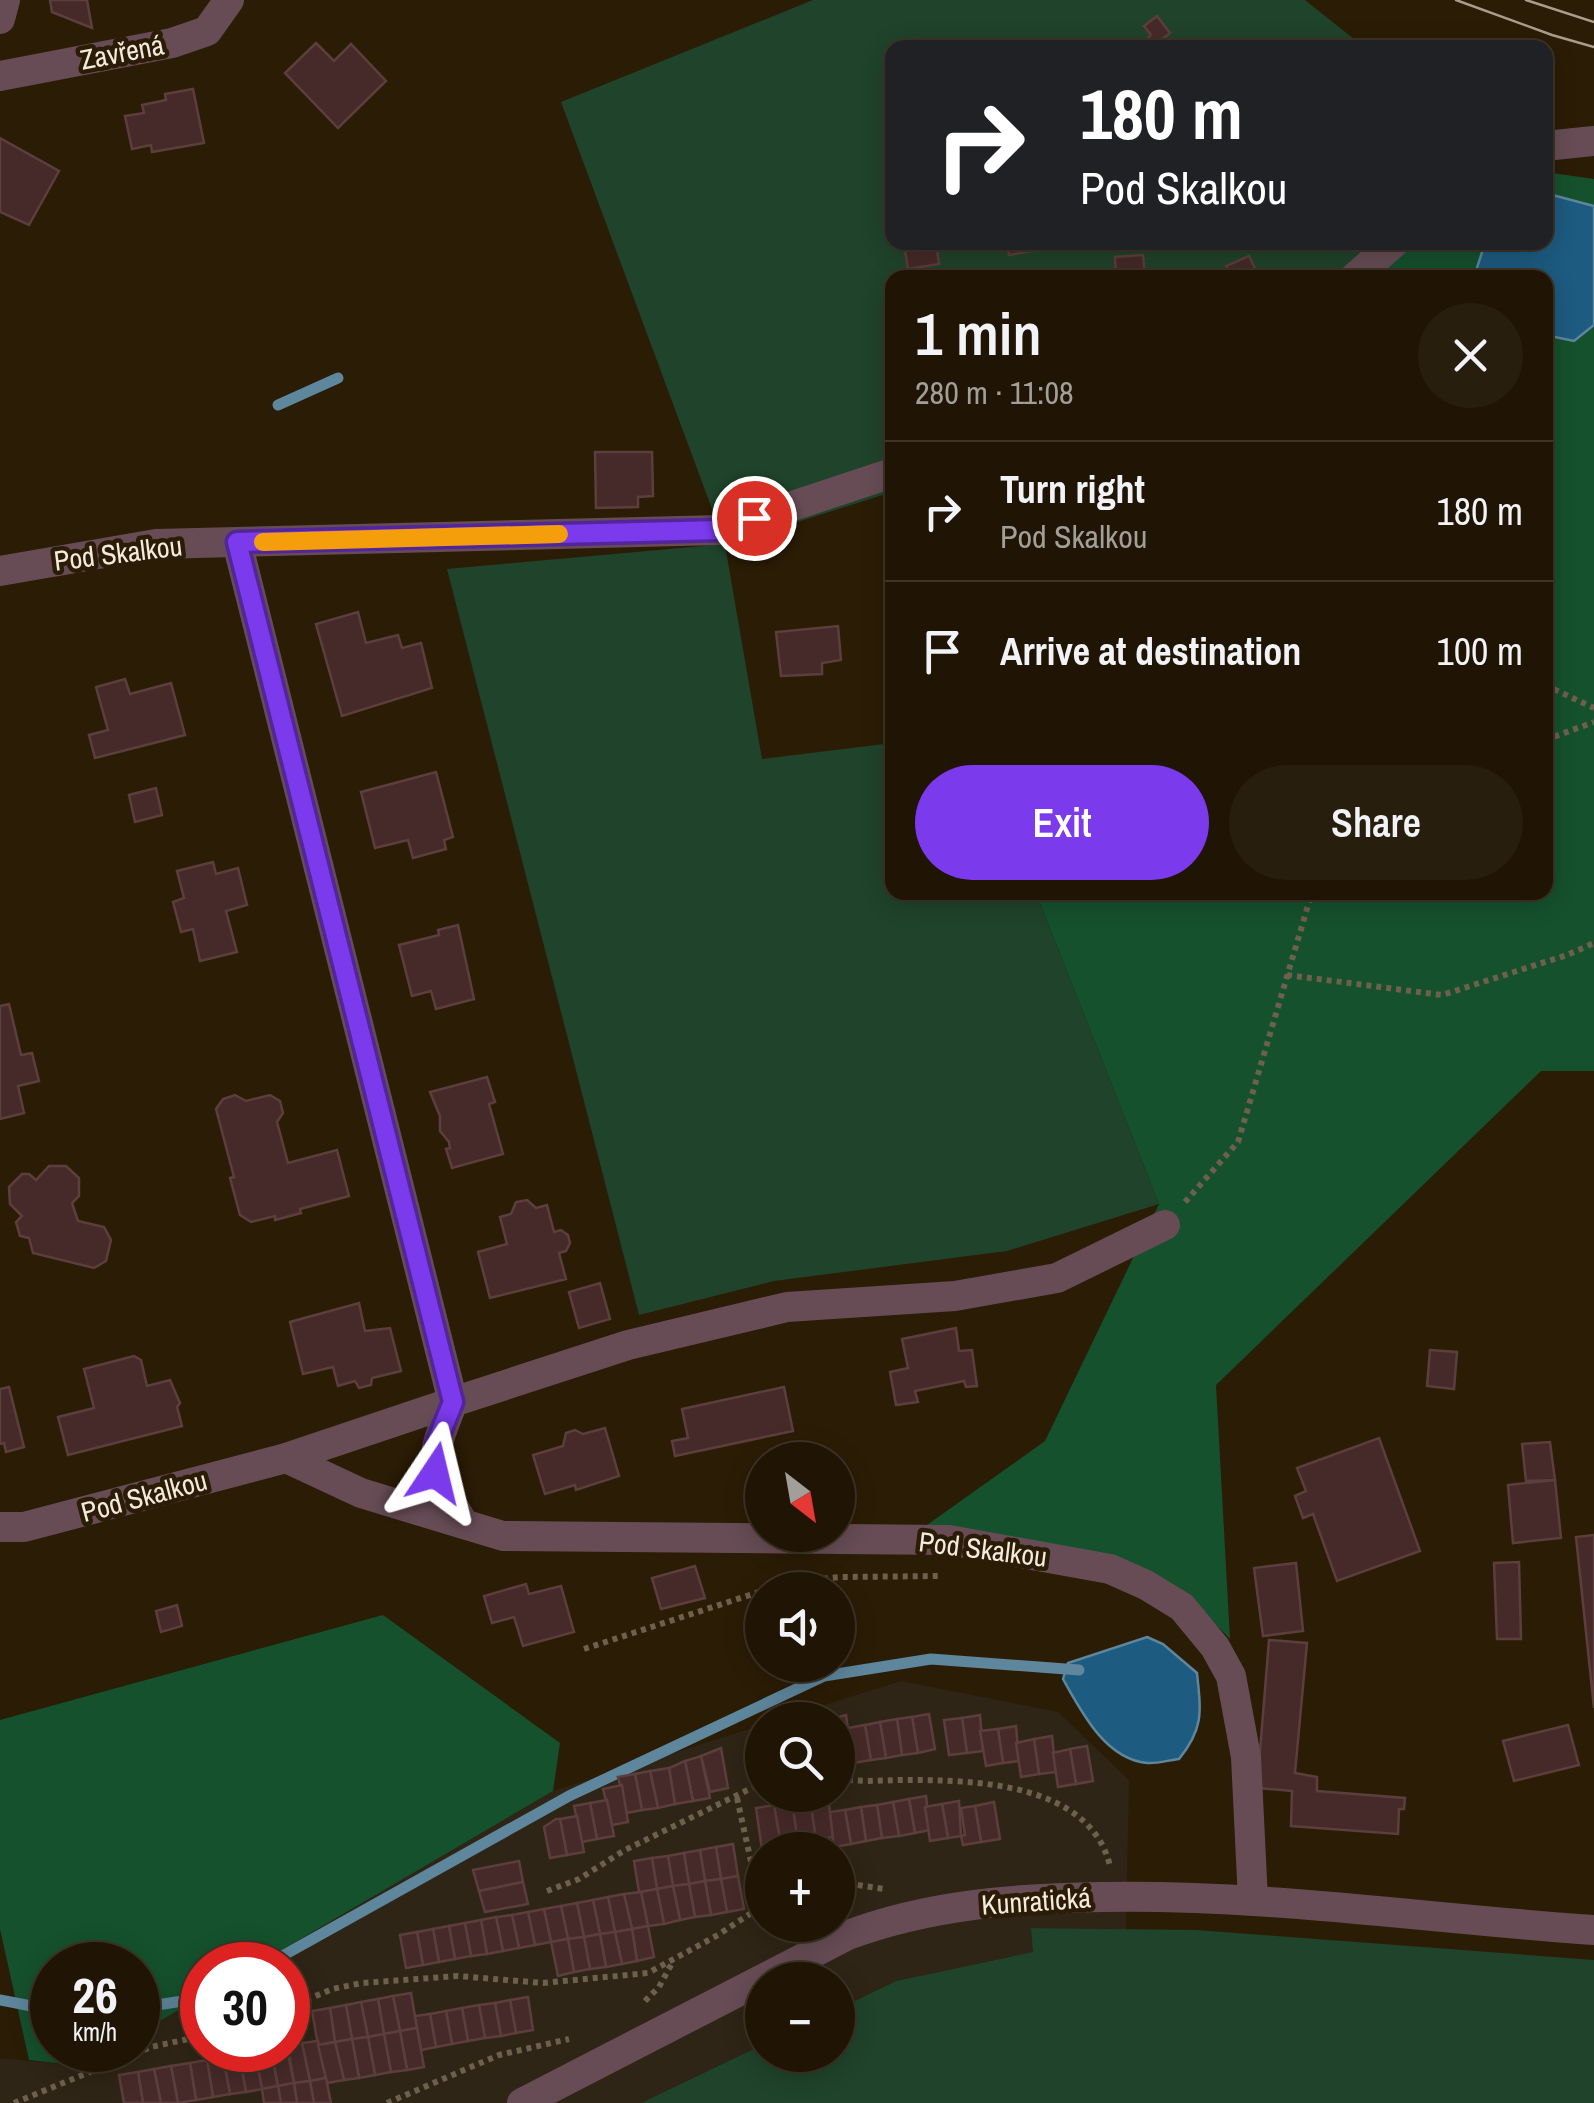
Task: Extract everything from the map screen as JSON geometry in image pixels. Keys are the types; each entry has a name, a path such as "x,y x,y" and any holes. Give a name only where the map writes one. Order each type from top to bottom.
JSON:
{"street":[{"path":"0,20 5,0"},
{"name":"Zavřená","path":"0,76 172,42 207,30 228,0"},
{"path":"1553,145 1594,141"},
{"path":"1363,270 1385,250"},
{"name":"Pod Skalkou","path":"6,563 156,544 720,530 885,475"},
{"path":"237,542 453,1402 436,1444 435,1473 464,1524"},
{"name":"Pod Skalkou","path":"0,1526 24,1527 286,1458 628,1346 787,1306 955,1296 1057,1278 1165,1225"},
{"name":"Pod Skalkou","path":"286,1458 361,1493 503,1536 950,1540 1110,1569 1146,1585 1182,1608 1216,1647 1232,1676 1246,1757 1253,1900"},
{"name":"Kunratická","path":"522,2103 848,1936 887,1921 950,1908 1041,1898 1253,1900 1594,1930"}],"path":[{"path":"1553,689 1594,708"},
{"path":"1553,737 1594,722"},
{"path":"1165,1225 1238,1142 1310,900"},
{"path":"1287,975 1442,995 1567,956 1594,943"},
{"path":"584,1649 745,1596"},
{"path":"855,1782 907,1780 989,1785 1069,1808 1105,1847 1117,1896"},
{"path":"548,1891 579,1879 626,1850 745,1793"},
{"path":"737,1798 745,1833"},
{"path":"310,1998 362,1983 458,1976 528,1983 570,1982 648,1972 745,1916"},
{"path":"636,2008 659,1987 674,1960"},
{"path":"387,2103 499,2055 576,2038"},
{"path":"14,2103 151,2047 180,2041"}],"shaded area":[{"path":"901,1681 1058,1712 1129,1780 1126,1929 1032,1928 1034,1952 896,1981 855,2001 855,1962 745,1962 745,2053 641,2103 0,2103 0,2058 30,2061 30,2072 160,2072 160,2021 180,2009 180,2072 310,2072 310,1942 295,1942 553,1791 745,1730 745,1812 855,1812 855,1702 834,1702"}],"green space":[{"path":"813,0 1305,0 1355,40 885,40 885,250 1408,250 1383,270 885,270 885,494 725,545 762,759 885,744 885,900 1039,900 1159,1204 1007,1251 774,1281 639,1315 447,569 725,544 561,102"},
{"path":"1553,173 1594,179 1594,1071 1541,1071 1216,1385 1230,1639 1182,1590 927,1525 1045,1441 1159,1204 1039,900 1553,900 1553,270 1383,270 1408,250 1553,250"},
{"path":"383,1615 560,1743 553,1791 295,1942 180,1942 180,2009 160,2021 160,1942 30,1942 30,2060 0,1929 0,1720"},
{"path":"1031,1928 1196,1930 1594,1960 1594,2103 641,2103 745,2053 745,2072 855,2072 855,2001 896,1981 1033,1952"}],"water":[{"path":"1553,195 1594,206 1594,325 1574,341 1553,337 1553,270 1476,270 1483,250 1553,250"},
{"path":"1147,1637 1163,1644 1197,1673 1199,1719 1193,1738 1179,1759 1151,1763 1119,1753 1086,1719 1063,1679 1068,1663"}],"building":[{"path":"50,0 87,0 92,28 52,12"},
{"path":"1157,16 1170,33 1161,40 1146,40 1151,35 1144,26"},
{"path":"316,43 334,61 351,44 386,81 338,128 285,73"},
{"path":"193,89 204,143 152,152 151,145 132,149 125,116 144,113 142,105 166,100 165,94"},
{"path":"0,138 59,171 29,225 0,212"},
{"path":"905,250 937,250 939,264 908,269"},
{"path":"1008,250 1033,250 1033,251 1009,255"},
{"path":"1143,255 1144,270 1116,270 1115,257"},
{"path":"1249,256 1256,270 1228,270 1226,266"},
{"path":"595,452 652,452 653,496 638,497 638,507 596,508"},
{"path":"358,612 366,643 398,635 402,648 421,643 432,688 342,716 316,624"},
{"path":"838,626 841,660 822,663 822,674 781,676 776,632"},
{"path":"125,679 130,694 171,683 185,735 95,758 89,735 108,730 96,687"},
{"path":"436,772 453,837 444,840 446,849 413,858 408,840 375,848 361,792"},
{"path":"156,788 162,815 135,822 129,795"},
{"path":"213,862 216,874 238,868 247,905 226,911 237,952 200,961 193,929 181,932 173,902 184,898 177,871"},
{"path":"458,925 474,999 436,1009 431,991 412,996 399,945 439,935 438,930"},
{"path":"9,1004 21,1055 32,1053 39,1081 18,1086 24,1113 0,1119 0,1006"},
{"path":"487,1077 495,1102 489,1104 503,1154 452,1168 446,1149 450,1148 449,1142 440,1131 440,1116 430,1092"},
{"path":"235,1095 246,1101 270,1095 280,1101 283,1113 277,1122 288,1163 337,1150 349,1196 275,1220 275,1216 251,1222 240,1215 216,1109 223,1099"},
{"path":"49,1166 66,1166 79,1178 79,1196 72,1203 78,1221 104,1227 111,1240 106,1261 94,1268 33,1253 29,1238 20,1236 16,1222 22,1216 10,1204 9,1187 22,1174 36,1180"},
{"path":"527,1200 536,1208 547,1205 554,1232 561,1230 568,1235 566,1251 559,1253 566,1279 490,1298 478,1252 507,1244 500,1217 511,1214 516,1202"},
{"path":"600,1283 610,1319 579,1328 569,1292"},
{"path":"359,1303 365,1331 390,1328 401,1371 372,1378 371,1385 359,1388 355,1381 338,1386 333,1367 303,1374 290,1322"},
{"path":"956,1328 959,1351 972,1350 977,1386 966,1387 964,1381 915,1391 918,1402 896,1405 890,1372 908,1368 902,1339"},
{"path":"1430,1350 1457,1352 1454,1389 1427,1386"},
{"path":"134,1356 141,1360 147,1386 170,1380 180,1403 177,1407 182,1426 68,1455 58,1417 94,1408 84,1369"},
{"path":"9,1387 24,1447 6,1452 4,1443 0,1444 0,1389"},
{"path":"784,1387 793,1431 675,1456 672,1441 688,1438 682,1409"},
{"path":"605,1428 619,1476 576,1490 575,1485 545,1494 533,1455 563,1446 566,1433 575,1430 583,1434"},
{"path":"1379,1438 1420,1551 1337,1581 1313,1514 1303,1518 1295,1496 1306,1491 1297,1468"},
{"path":"1550,1442 1555,1480 1526,1481 1522,1444"},
{"path":"1555,1480 1561,1538 1513,1543 1508,1485"},
{"path":"1594,1535 1594,1708 1576,1537"},
{"path":"1519,1562 1521,1639 1497,1639 1494,1563"},
{"path":"1296,1563 1303,1631 1263,1636 1254,1568"},
{"path":"695,1566 705,1598 661,1609 652,1578"},
{"path":"526,1584 529,1594 561,1586 574,1632 523,1646 514,1617 492,1623 484,1596"},
{"path":"177,1605 182,1626 161,1632 156,1611"},
{"path":"1269,1640 1307,1643 1295,1773 1317,1777 1317,1791 1405,1798 1404,1809 1399,1809 1398,1834 1291,1826 1292,1791 1257,1788"},
{"path":"929,1714 935,1749 918,1753 912,1717"},
{"path":"980,1715 983,1751 967,1753 962,1718"},
{"path":"912,1717 918,1753 902,1755 897,1719"},
{"path":"962,1718 967,1753 949,1755 944,1720"},
{"path":"897,1719 902,1755 886,1758 880,1722"},
{"path":"880,1722 886,1758 871,1760 865,1725"},
{"path":"865,1725 871,1760 855,1763 855,1727"},
{"path":"1568,1725 1579,1765 1514,1781 1503,1741"},
{"path":"1016,1726 1019,1761 1003,1763 998,1729"},
{"path":"998,1729 1003,1763 986,1766 980,1731"},
{"path":"1052,1736 1056,1772 1039,1774 1034,1739"},
{"path":"1034,1739 1039,1774 1021,1777 1016,1743"},
{"path":"1087,1746 1093,1781 1076,1784 1070,1749"},
{"path":"721,1748 728,1788 710,1792 701,1756"},
{"path":"1070,1749 1076,1784 1058,1787 1053,1753"},
{"path":"701,1756 710,1798 693,1801 685,1761"},
{"path":"685,1761 693,1801 675,1804 669,1768"},
{"path":"669,1768 675,1804 658,1808 650,1771"},
{"path":"650,1771 658,1808 642,1810 635,1774"},
{"path":"635,1774 642,1810 627,1813 618,1777"},
{"path":"622,1785 628,1822 612,1825 603,1789"},
{"path":"926,1796 930,1830 915,1833 909,1799"},
{"path":"909,1799 915,1833 899,1836 893,1802"},
{"path":"607,1800 614,1836 597,1839 590,1803"},
{"path":"959,1801 961,1836 948,1838 942,1804"},
{"path":"893,1802 899,1836 882,1838 877,1805"},
{"path":"994,1802 1000,1839 981,1842 975,1806"},
{"path":"590,1803 597,1839 582,1842 574,1806"},
{"path":"942,1804 948,1838 930,1841 925,1807"},
{"path":"877,1805 882,1838 866,1841 861,1807"},
{"path":"975,1806 981,1842 963,1845 961,1808"},
{"path":"861,1807 866,1841 855,1843 855,1832 849,1832 845,1812 855,1812"},
{"path":"757,1812 775,1812 779,1832 759,1832"},
{"path":"775,1812 793,1812 796,1832 779,1832"},
{"path":"793,1812 812,1812 815,1832 796,1832"},
{"path":"812,1812 830,1812 832,1832 815,1832"},
{"path":"830,1812 845,1812 849,1832 832,1832"},
{"path":"577,1816 584,1852 567,1855 560,1819"},
{"path":"560,1819 567,1855 550,1858 544,1827"},
{"path":"733,1844 738,1876 721,1879 716,1847"},
{"path":"716,1847 721,1879 705,1881 700,1850"},
{"path":"700,1850 705,1881 689,1884 684,1853"},
{"path":"684,1853 689,1884 673,1886 668,1856"},
{"path":"668,1856 673,1886 657,1889 652,1858"},
{"path":"652,1858 657,1889 639,1892 634,1861"},
{"path":"519,1861 523,1882 479,1891 473,1870"},
{"path":"738,1876 744,1909 727,1912 721,1879"},
{"path":"721,1879 727,1912 711,1915 705,1881"},
{"path":"705,1881 711,1915 695,1917 689,1884"},
{"path":"523,1882 528,1904 485,1912 479,1891"},
{"path":"689,1884 695,1917 680,1920 673,1886"},
{"path":"673,1886 680,1920 664,1924 657,1889"},
{"path":"657,1889 664,1924 648,1926 641,1892"},
{"path":"641,1892 648,1926 632,1929 624,1894"},
{"path":"624,1894 632,1929 615,1932 608,1897"},
{"path":"608,1897 615,1932 600,1934 593,1900"},
{"path":"593,1900 600,1934 584,1937 577,1903"},
{"path":"577,1903 584,1937 568,1939 561,1906"},
{"path":"561,1906 568,1939 551,1942 544,1909"},
{"path":"544,1909 551,1942 535,1945 528,1912"},
{"path":"528,1912 535,1945 519,1948 512,1915"},
{"path":"512,1915 519,1948 503,1951 496,1917"},
{"path":"496,1917 503,1951 487,1954 481,1920"},
{"path":"481,1920 487,1954 471,1956 465,1923"},
{"path":"465,1923 471,1956 455,1959 449,1926"},
{"path":"449,1926 455,1959 439,1962 433,1929"},
{"path":"648,1926 654,1957 637,1961 632,1929"},
{"path":"433,1929 439,1962 423,1965 417,1932"},
{"path":"632,1929 637,1961 622,1964 615,1932"},
{"path":"417,1932 423,1965 406,1968 400,1935"},
{"path":"615,1932 622,1964 606,1967 600,1934"},
{"path":"600,1934 606,1967 590,1969 584,1937"},
{"path":"584,1937 590,1969 574,1972 568,1939"},
{"path":"568,1939 574,1972 558,1976 551,1942"},
{"path":"411,1993 417,2028 400,2031 393,1996"},
{"path":"393,1996 400,2031 384,2034 378,1999"},
{"path":"528,1997 533,2030 516,2033 510,2000"},
{"path":"378,1999 384,2034 368,2037 361,2002"},
{"path":"510,2000 516,2033 501,2036 495,2003"},
{"path":"361,2002 368,2037 352,2039 346,2005"},
{"path":"495,2003 501,2036 485,2038 479,2005"},
{"path":"346,2005 352,2039 335,2042 330,2008"},
{"path":"479,2005 485,2038 468,2041 462,2008"},
{"path":"330,2008 335,2042 318,2045 312,2011"},
{"path":"462,2008 468,2041 452,2044 446,2011"},
{"path":"446,2011 452,2044 436,2047 430,2014"},
{"path":"430,2014 436,2047 421,2050 415,2016"},
{"path":"417,2028 424,2067 407,2070 400,2031"},
{"path":"400,2031 407,2070 391,2072 384,2034"},
{"path":"384,2034 391,2072 375,2075 368,2037"},
{"path":"368,2037 375,2075 359,2078 352,2039"},
{"path":"352,2039 359,2078 344,2080 335,2042"},
{"path":"318,2041 326,2078 310,2081 310,2042"},
{"path":"335,2042 344,2080 327,2083 318,2045"},
{"path":"180,2065 180,2072 191,2072 196,2100 178,2103 171,2066"},
{"path":"171,2066 178,2103 161,2103 155,2072 160,2072 160,2068"},
{"path":"138,2072 155,2072 161,2103 143,2103"},
{"path":"138,2072 143,2103 124,2103 119,2075"},
{"path":"191,2072 209,2072 213,2097 196,2100"},
{"path":"209,2072 226,2072 230,2094 213,2097"},
{"path":"226,2072 242,2072 246,2092 230,2094"},
{"path":"242,2072 259,2072 262,2089 246,2092"},
{"path":"259,2072 275,2072 278,2086 262,2089"},
{"path":"275,2072 292,2072 294,2083 278,2086"},
{"path":"292,2072 308,2072 310,2081 294,2083"},
{"path":"326,2078 331,2103 314,2103 310,2081"},
{"path":"310,2081 314,2103 297,2103 294,2083"},
{"path":"294,2083 297,2103 281,2103 278,2086"},
{"path":"278,2086 281,2103 264,2103 262,2089"}],"waterway":[{"path":"278,405 338,378"},
{"path":"307,1942 569,1796 824,1676 931,1659 1079,1670"},
{"path":"0,2000 30,2006"},
{"path":"160,2005 180,2001"}],"tram line":[{"path":"1456,0 1594,47"},
{"path":"1526,0 1594,22"}],"slow traffic":[{"path":"263,542 559,534"}],"route":[{"path":"435,1473 436,1444 453,1402 237,542 720,530 754,518"}]}
